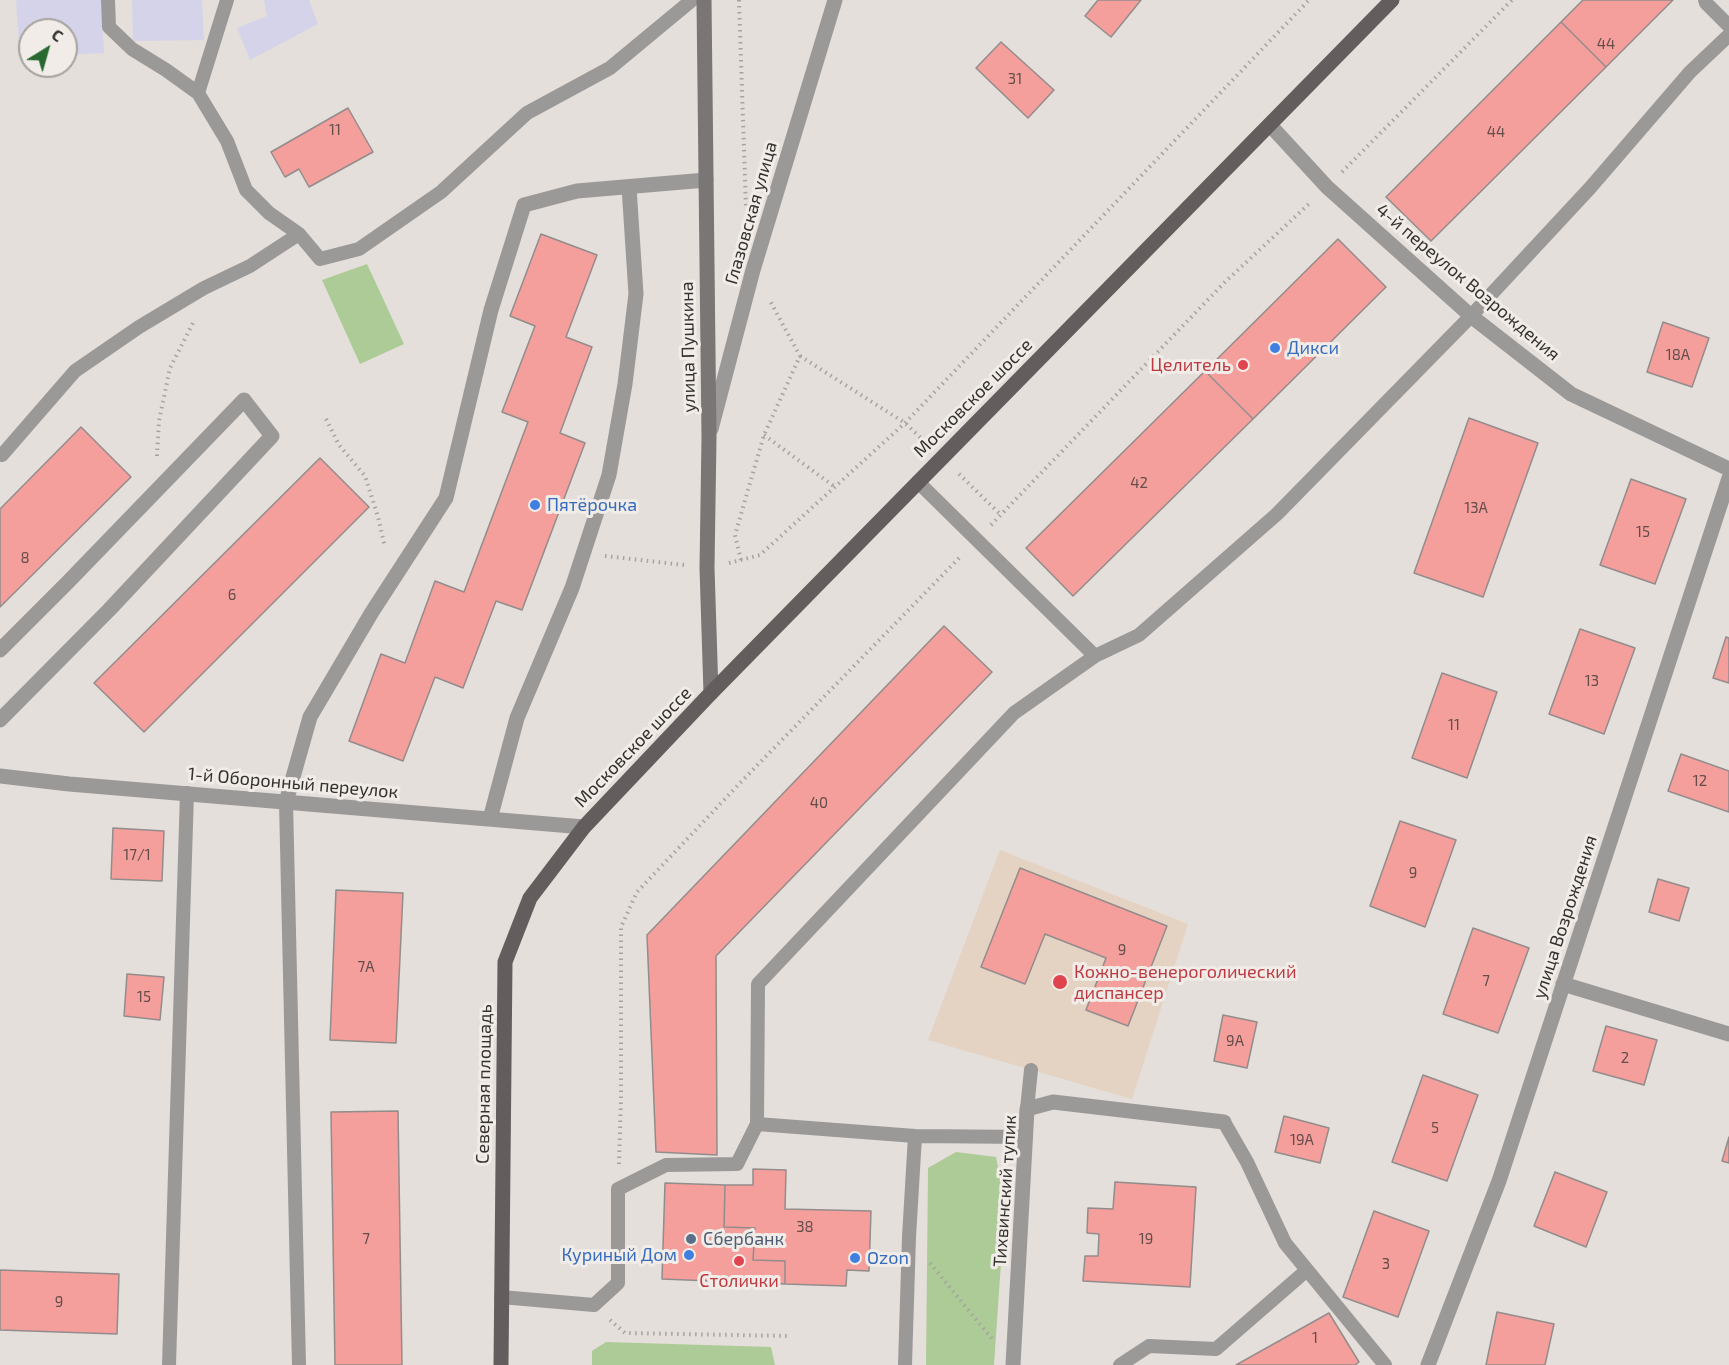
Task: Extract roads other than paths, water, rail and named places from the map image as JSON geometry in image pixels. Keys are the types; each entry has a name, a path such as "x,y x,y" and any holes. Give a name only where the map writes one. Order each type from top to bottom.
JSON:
{"main road":[{"name":"Московское шоссе","path":"584,827 711,693 1392,0"},
{"name":"Северная площадь","path":"501,1365 505,962 530,898 584,827"}],"street":[{"name":"улица Пушкина","path":"704,0 709,438 707,568 711,693"},
{"name":"Глазовская улица","path":"709,438 753,270 835,0"},
{"name":"4-й переулок Возрождения","path":"1270,125 1327,187 1471,316 1571,394 1729,469"},
{"path":"286,802 310,717 372,612 446,498 491,310 524,205 577,191 706,180"},
{"path":"490,819 517,718 572,588 609,475 636,294 629,187"},
{"path":"0,650 244,399 273,436 109,610 0,720"},
{"name":"улица Возрождения","path":"1428,1365 1499,1181 1729,478"},
{"name":"1-й Оборонный переулок","path":"0,776 69,784 584,827"},
{"path":"1563,984 1729,1034"},
{"name":"Тихвинский тупик","path":"1013,1365 1027,1109 1053,1102 1224,1122"}],"lane":[{"path":"108,0 110,27 132,49 198,93 227,141 246,190 269,213 299,234 320,259 359,249 441,192 527,113 610,68 692,0"},
{"path":"198,93 226,0"},
{"path":"1705,0 1729,26"},
{"path":"501,1297 594,1305 618,1283 618,1189 666,1165 737,1164 757,1124 758,984 1014,713 1095,656 1139,635 1277,514 1471,316 1590,188 1690,72 1729,35"},
{"path":"2,454 75,371 139,327 204,288 250,266 299,234"},
{"path":"918,482 1095,656"},
{"path":"169,1365 187,794"},
{"path":"286,802 299,1365"},
{"path":"1027,1109 1031,1070"},
{"path":"1224,1122 1247,1162 1285,1243 1385,1365"},
{"path":"757,1124 915,1136 1026,1137"},
{"path":"905,1365 915,1136"},
{"path":"1120,1365 1149,1346 1216,1349 1307,1270"}],"place":[{"name":"Дикси","path":"1275,348"},
{"name":"Целитель","path":"1243,365"},
{"name":"Пятёрочка","path":"535,505"},
{"name":"Кожно-венероголический диспансер","path":"1060,982"},
{"name":"Сбербанк","path":"691,1239"},
{"name":"Куриный Дом","path":"689,1255"},
{"name":"Ozon","path":"855,1258"},
{"name":"Столички","path":"739,1261"}]}
